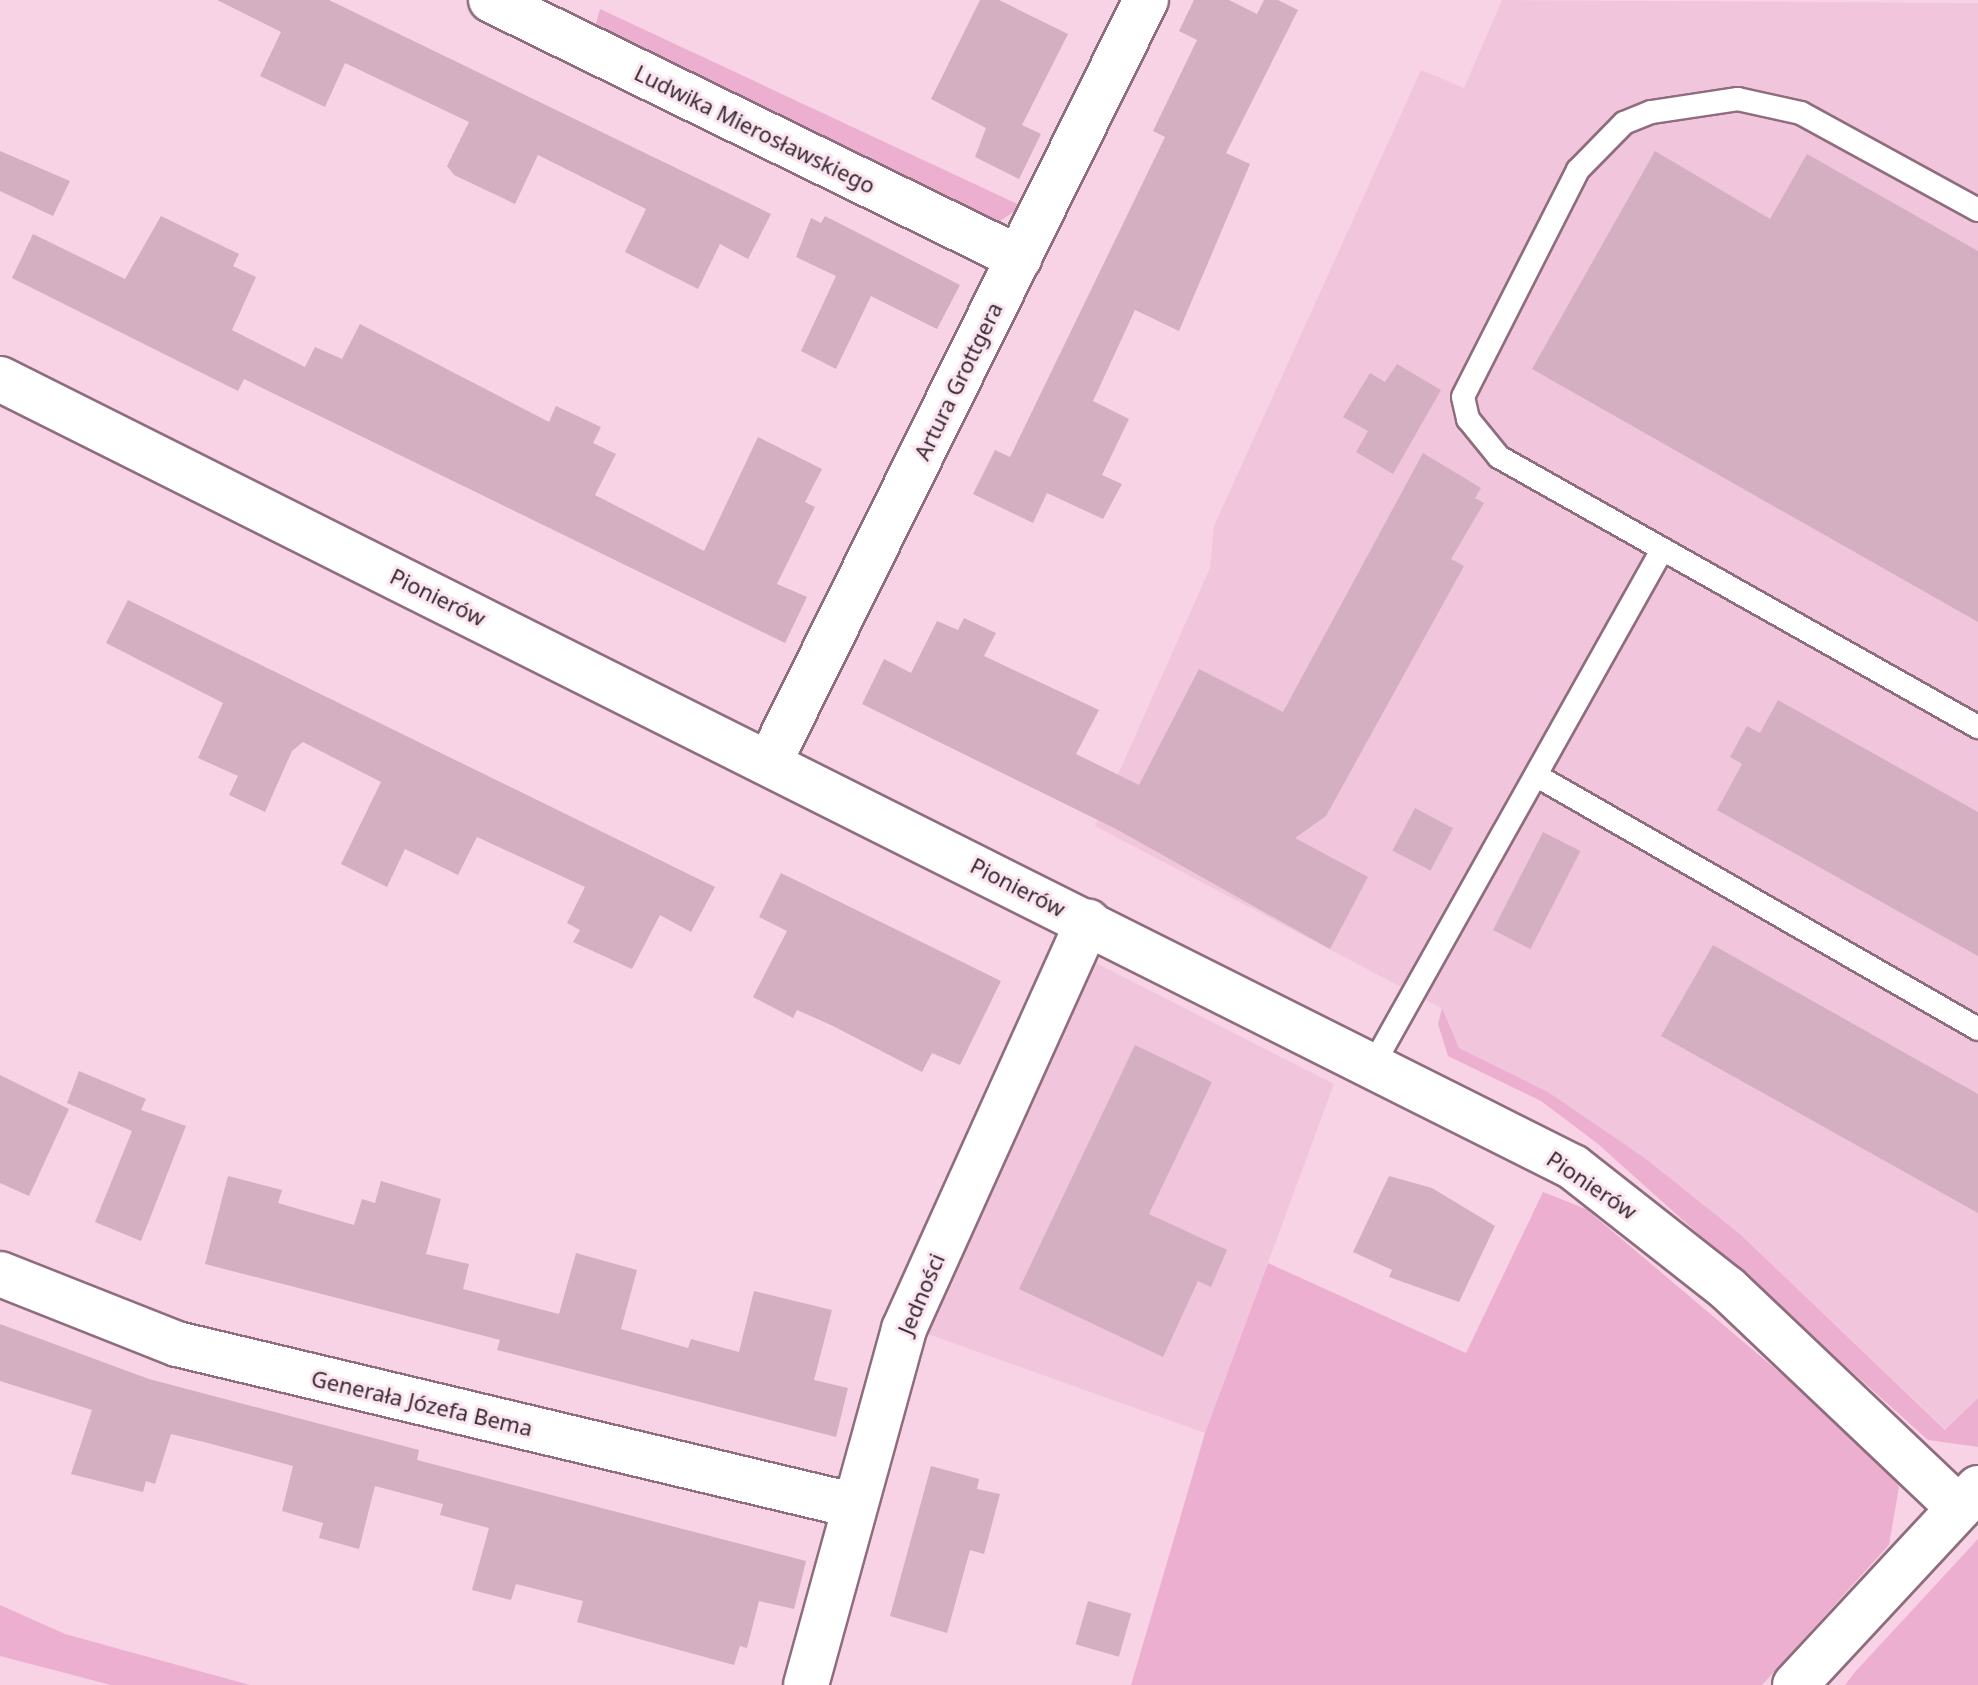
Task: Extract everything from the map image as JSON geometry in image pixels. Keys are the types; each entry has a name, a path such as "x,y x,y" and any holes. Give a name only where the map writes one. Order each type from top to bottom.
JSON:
{"street":[{"name":"Ludwika Mierosławskiego","path":"491,0 1019,258"},
{"name":"Artura Grottgera","path":"770,761 1146,0"},
{"name":"Pionierów","path":"0,379 770,761 1573,1167 1650,1224 1968,1498"},
{"name":"Jedności","path":"806,1685 852,1505 904,1329 1088,922"},
{"name":"Generała Józefa Bema","path":"0,1274 177,1344 852,1505"},
{"path":"1795,1685 1968,1498"}],"lane":[{"path":"1978,210 1801,113 1764,103 1679,105 1624,123 1606,137 1578,170 1463,397 1468,419 1499,457 1978,727"},
{"path":"1373,1065 1662,550"},
{"path":"1537,776 1978,1029"}],"shaded area":[{"path":"1502,0 1978,3 1978,1398 1946,1430 1741,1235 1548,1092 1459,1048 1441,1008 1095,826 1210,568 1214,526 1421,70 1464,88"},
{"path":"600,9 1022,206 1000,221 984,217 594,31"},
{"path":"1096,963 1334,1084 1205,1433 925,1333"},
{"path":"1442,1008 1459,1048 1548,1092 1646,1159 1741,1235 1945,1430 1978,1398 1978,1447 1928,1440 1598,1144 1541,1101 1448,1056 1438,1024"},
{"path":"1543,1192 1586,1209 1880,1457 1899,1487 1889,1545 1762,1685 1131,1685 1205,1433 1268,1263 1466,1353"},
{"path":"1978,1539 1978,1685 1845,1685 1855,1672"},
{"path":"0,1605 65,1634 250,1685 111,1685 0,1656"}],"building":[{"path":"217,0 329,0 771,214 748,259 720,244 698,289 625,252 646,209 538,155 515,204 454,175 447,166 469,122 345,63 325,107 260,76 281,32"},
{"path":"980,0 999,0 1068,34 1022,125 1041,134 1019,179 975,157 986,128 931,99"},
{"path":"1194,0 1229,0 1257,14 1264,0 1278,0 1298,10 1226,153 1250,164 1179,331 1135,310 1093,401 1129,419 1102,475 1122,484 1103,519 1047,493 1033,523 973,494 995,450 1010,457 1165,137 1153,131 1197,40 1179,31"},
{"path":"0,151 70,181 53,216 0,191"},
{"path":"1655,151 1770,219 1807,154 1978,251 1978,622 1532,369"},
{"path":"161,216 239,254 233,266 256,277 232,330 305,367 315,347 342,359 360,324 549,422 556,406 601,427 593,443 616,454 595,495 704,551 758,437 822,469 805,502 815,507 777,584 807,597 785,643 244,379 238,391 12,278 33,234 125,279"},
{"path":"825,216 960,285 937,329 871,296 836,369 801,351 836,276 796,257 811,218 821,223"},
{"path":"1397,364 1441,390 1393,474 1356,452 1368,431 1343,417 1370,373 1385,382"},
{"path":"1423,453 1481,488 1475,498 1484,503 1451,559 1464,566 1326,816 1295,838 1368,877 1330,949 1118,830 862,704 884,659 911,673 937,621 958,630 964,618 996,633 984,656 1099,710 1076,754 1139,785 1199,669 1283,712"},
{"path":"128,600 715,887 691,932 660,915 632,969 573,942 580,930 567,923 585,887 477,837 458,875 405,849 387,887 341,864 381,782 303,742 292,751 265,812 229,795 238,776 198,758 223,703 106,643"},
{"path":"1778,700 1978,812 1978,956 1717,810 1742,764 1730,757 1747,726 1760,733"},
{"path":"1415,808 1453,828 1430,871 1392,850"},
{"path":"1543,832 1580,851 1530,949 1493,930"},
{"path":"781,873 1001,981 960,1065 932,1053 922,1072 831,1025 797,1010 793,1018 753,997 787,931 759,917"},
{"path":"1713,945 1978,1094 1978,1213 1661,1036"},
{"path":"1135,1045 1212,1082 1149,1214 1227,1250 1211,1287 1198,1281 1163,1357 1019,1289"},
{"path":"79,1071 146,1099 141,1110 186,1126 141,1241 95,1222 132,1131 67,1103"},
{"path":"0,1075 69,1109 29,1196 0,1183"},
{"path":"228,1176 282,1190 278,1203 354,1225 362,1199 375,1203 381,1181 441,1199 426,1254 469,1264 463,1289 559,1314 576,1253 637,1270 621,1329 688,1348 691,1339 739,1352 754,1291 832,1310 814,1380 848,1388 836,1437 497,1350 500,1340 205,1264"},
{"path":"1389,1176 1432,1188 1495,1226 1459,1302 1389,1277 1392,1270 1353,1252"},
{"path":"0,1324 149,1379 419,1450 417,1460 806,1561 794,1609 759,1601 747,1648 740,1646 734,1665 577,1622 583,1601 516,1584 511,1600 472,1590 489,1528 440,1515 443,1504 375,1486 359,1549 319,1538 323,1523 282,1511 293,1466 208,1443 171,1434 155,1484 146,1481 143,1492 71,1474 92,1410 0,1381"},
{"path":"931,1466 979,1479 977,1489 1000,1494 984,1554 970,1550 947,1633 890,1616"},
{"path":"1088,1601 1131,1613 1119,1657 1076,1644"}]}
